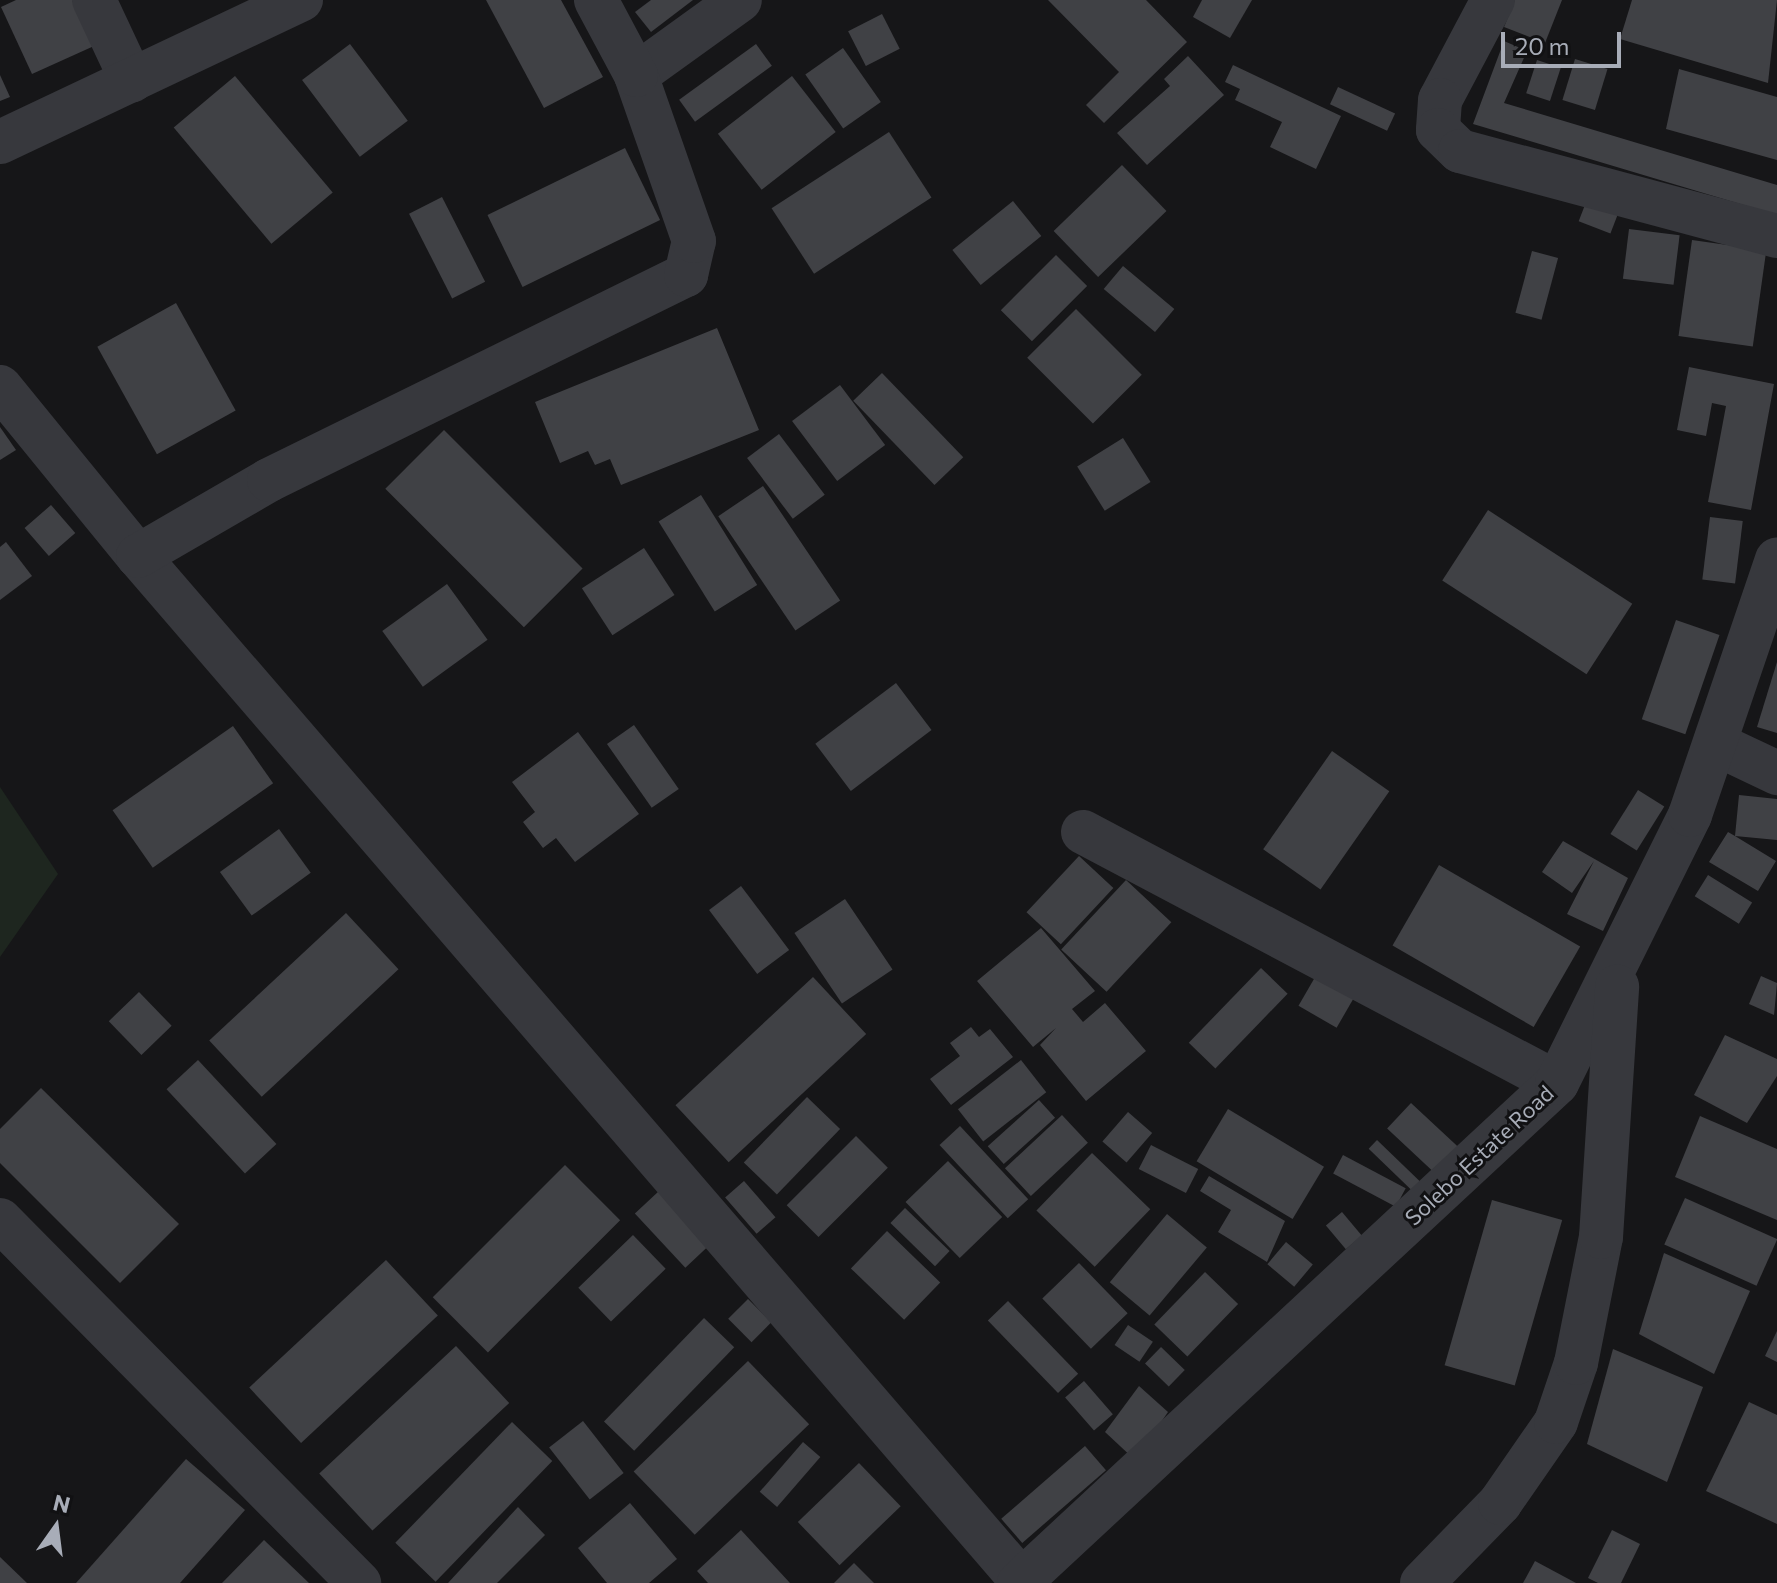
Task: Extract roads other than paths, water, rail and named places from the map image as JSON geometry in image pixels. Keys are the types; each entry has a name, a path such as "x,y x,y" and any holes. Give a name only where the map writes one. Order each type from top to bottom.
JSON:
{"street":[{"path":"94,0 132,81"},
{"path":"0,142 301,0"},
{"path":"138,556 269,480 686,275 694,241 636,75 596,0"},
{"path":"636,75 740,0"},
{"path":"1493,0 1440,100 1438,130 1460,151 1777,236"},
{"path":"0,387 138,556 1020,1582"},
{"name":"Solebo Estate Road","path":"1020,1582 1557,1083 1619,969 1716,744 1777,559"},
{"path":"1716,744 1777,773"},
{"path":"1083,832 1557,1083"},
{"path":"1422,1583 1500,1503 1556,1422 1576,1363 1601,1237 1619,969"},
{"path":"0,1220 359,1583"}]}
